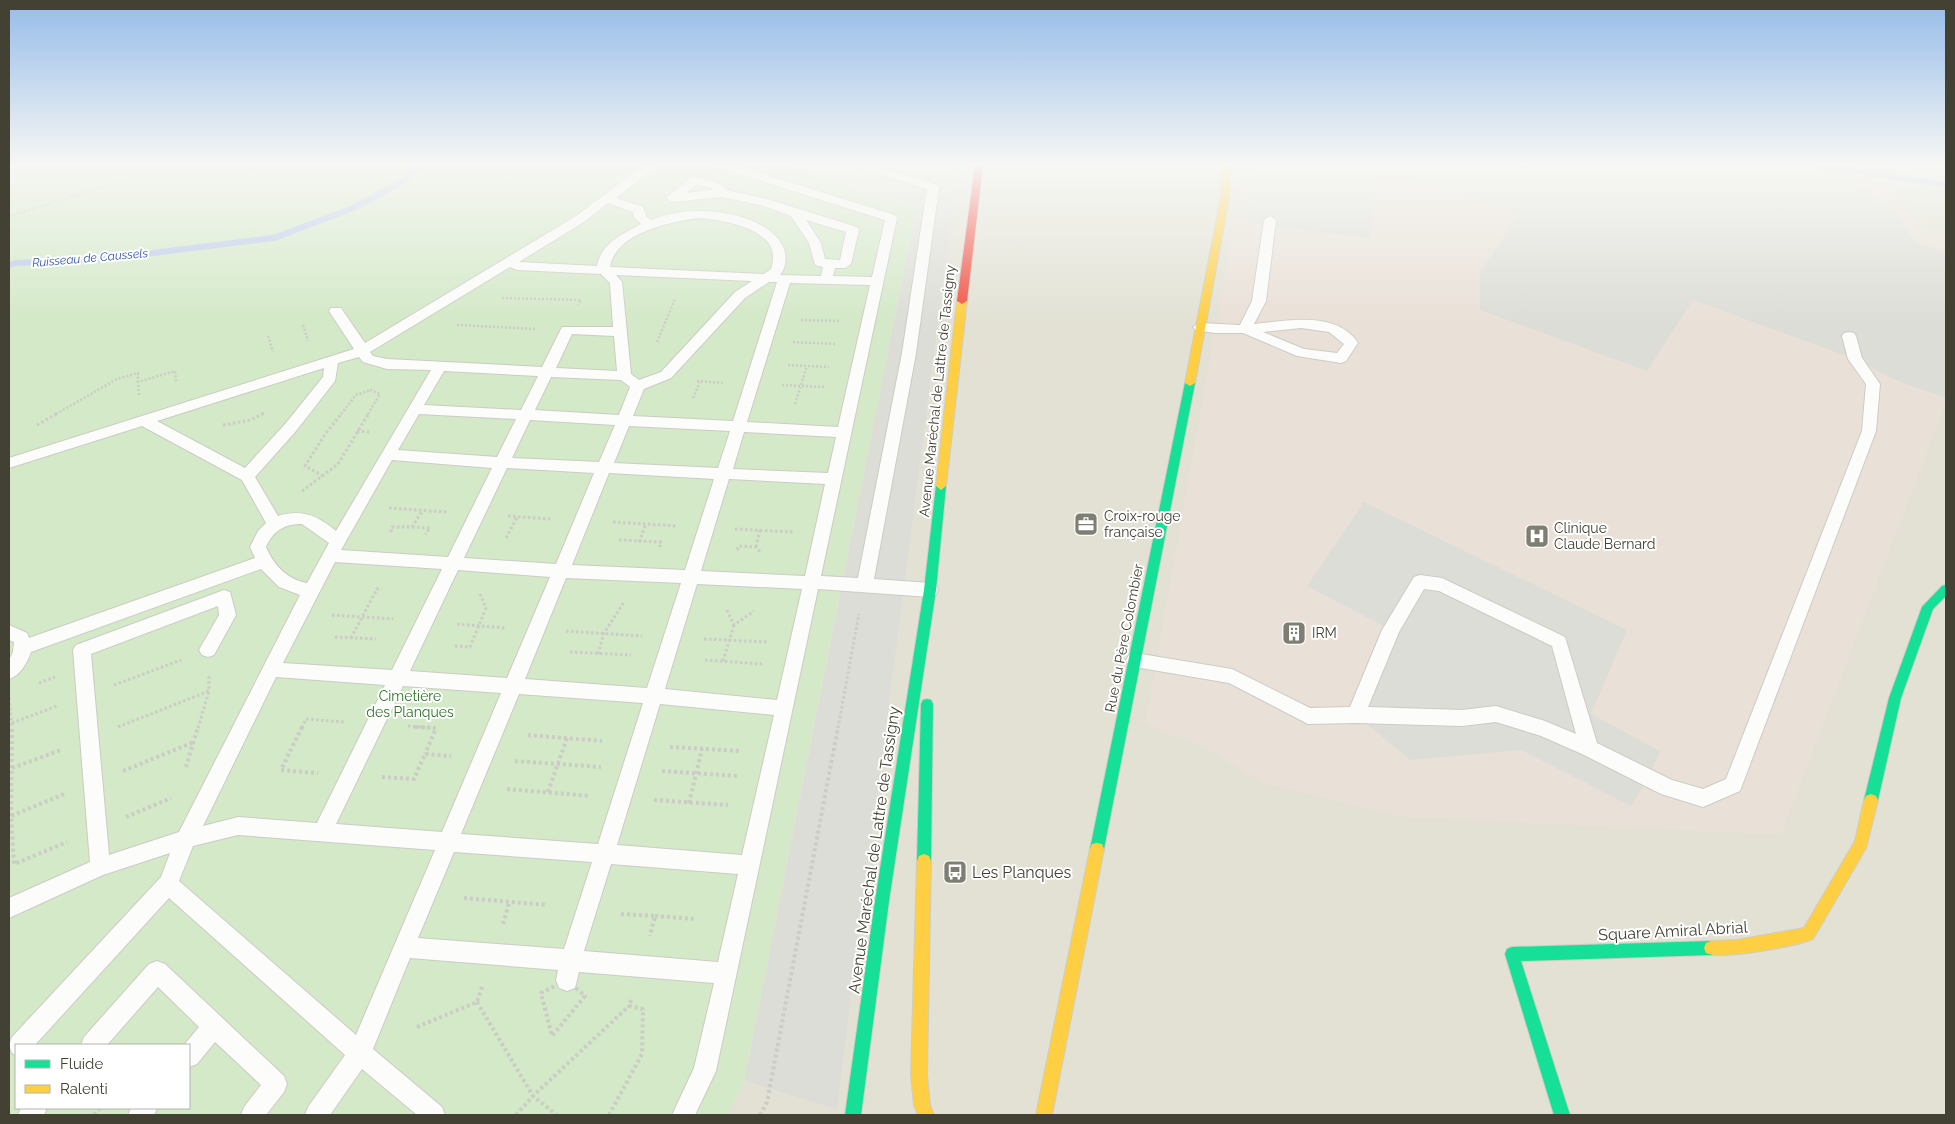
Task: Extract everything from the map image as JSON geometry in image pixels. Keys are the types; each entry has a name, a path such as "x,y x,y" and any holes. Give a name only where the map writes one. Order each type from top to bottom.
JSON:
{"street":[{"name":"Avenue Maréchal de Lattre de Tassigny","path":"853,1115 882,902 930,590 971,217"},
{"name":"Rue du Père Colombier","path":"1044,1115 1166,507 1221,217"},
{"name":"Square Amiral Abrial","path":"1562,1115 1512,954 1737,947 1808,934 1861,843 1896,698 1928,607 1946,589"},
{"name":"Avenue Maréchal de Lattre de Tassigny","path":"926,1115 922,1105 920,1075 930,590"}],"lane":[{"path":"9,463 362,351 582,217"},
{"path":"641,217 649,225"},
{"path":"603,269 605,256 618,242 649,225 677,217"},
{"path":"336,311 368,359 387,364 548,372 631,381 666,375 740,295 776,271 780,256 775,243 760,230 728,217"},
{"path":"741,221 745,217"},
{"path":"798,217 815,243 819,262 845,264 853,230 810,217"},
{"path":"683,1115 705,1071 891,218 889,217"},
{"path":"865,585 909,353 929,217"},
{"path":"1245,329 1259,301 1270,220"},
{"path":"510,262 517,266 764,278 877,281"},
{"path":"826,279 830,264"},
{"path":"316,1115 360,1053 623,420 631,381 620,332 616,282 603,269"},
{"path":"569,970 785,278"},
{"path":"1200,327 1215,330 1301,324 1333,328 1352,343 1341,358 1302,353 1245,329"},
{"path":"322,833 567,330 620,332"},
{"path":"1135,660 1232,676 1308,716 1356,715 1462,718 1496,714 1545,729 1589,748 1668,788 1703,798 1733,785 1869,431 1873,384 1855,359 1849,336"},
{"path":"247,476 291,427 330,378 331,362"},
{"path":"21,1044 168,884 186,839 311,590 440,366"},
{"path":"414,409 844,432"},
{"path":"144,421 247,476 272,520"},
{"path":"388,454 503,462 834,479"},
{"path":"272,520 304,518 320,526 334,548 453,565 811,584 865,585 930,590"},
{"path":"272,520 258,547 264,561 276,576 288,585 311,590"},
{"path":"24,647 264,561"},
{"path":"1356,715 1391,630 1420,582 1442,585 1559,642 1589,748"},
{"path":"100,867 82,650 224,597 228,615 208,650"},
{"path":"9,632 21,638 24,647 20,659 9,672"},
{"path":"270,669 654,696 784,708"},
{"path":"9,908 100,867 186,839 238,826 750,866"},
{"path":"168,884 360,1053 434,1115"},
{"path":"404,947 569,970 642,966 726,973"},
{"path":"93,1044 157,972 276,1084 252,1115"},
{"path":"190,1055 214,1026"}],"path":[{"path":"631,381 686,273"},
{"path":"464,289 484,297 580,300 567,330"},
{"path":"775,309 794,310 792,320 844,322"},
{"path":"371,390 387,364"},
{"path":"785,364 830,367"},
{"path":"795,405 807,366"},
{"path":"44,426 34,427 117,380 138,373 138,382"},
{"path":"693,399 700,382"},
{"path":"272,520 338,464 380,394 371,390 356,394 326,433 305,466 323,476"},
{"path":"218,426 251,420 268,411"},
{"path":"412,527 422,510"},
{"path":"505,541 517,516"},
{"path":"639,542 646,524"},
{"path":"390,538 392,527 430,528 423,537"},
{"path":"756,547 760,530"},
{"path":"619,540 661,542 658,552"},
{"path":"760,1115 767,1102 865,585"},
{"path":"351,638 377,589 386,589"},
{"path":"455,646 470,646 486,608 480,593"},
{"path":"598,654 604,633 624,602 632,602"},
{"path":"727,610 734,625"},
{"path":"723,661 734,625 754,611"},
{"path":"335,637 376,639"},
{"path":"194,742 209,691 208,650"},
{"path":"570,652 631,655"},
{"path":"705,660 762,664"},
{"path":"37,684 83,666"},
{"path":"12,768 209,691"},
{"path":"9,694 12,723 11,816"},
{"path":"528,735 602,741"},
{"path":"548,792 567,738"},
{"path":"660,746 742,751"},
{"path":"689,804 702,749"},
{"path":"507,789 593,796"},
{"path":"647,800 728,805"},
{"path":"464,898 547,905"},
{"path":"621,914 697,919"},
{"path":"516,1115 533,1096 629,1006 656,916"},
{"path":"477,1002 533,1096 557,1115"},
{"path":"608,1115 642,1054 643,1009 629,1006"}],"shaded area":[{"path":"914,217 952,217 837,1110 744,1081"},
{"path":"952,217 1946,217 1946,1115 728,1115 744,1081 837,1110"},
{"name":"Clinique Claude Bernard","path":"1235,217 1917,217 1930,232 1946,237 1946,408 1944,408 1781,835 1403,817 1262,783 1206,748 1145,725"},
{"path":"1247,217 1372,217 1370,238 1247,223"},
{"path":"1517,217 1898,217 1917,244 1946,253 1946,398 1895,380 1855,359 1693,300 1647,371 1480,310 1480,272"},
{"path":"1364,502 1627,630 1591,714 1660,751 1648,778 1631,806 1521,750 1410,760 1356,715 1391,630 1307,586"}],"green space":[{"name":"Cimetière des Planques","path":"9,217 914,217 744,1081 728,1115 9,1115"}],"waterway":[{"name":"Ruisseau de Caussels","path":"9,265 15,263 104,259 275,238 328,217"}],"traffic: fast":[{"path":"1097,849 1190,383"},
{"path":"853,1115 882,901 930,590 941,486"},
{"path":"1871,800 1895,698 1928,607 1946,589"},
{"path":"924,861 927,704"},
{"path":"1562,1115 1512,954 1711,948"}],"traffic: slow":[{"path":"1190,383 1221,217"},
{"path":"941,486 962,301"},
{"path":"1711,948 1737,947 1808,934 1861,843 1871,800"},
{"path":"1044,1115 1097,849"},
{"path":"924,861 919,1075 922,1105 926,1115"}],"traffic: jam":[{"path":"962,301 972,217"}],"place":[{"name":"Croix-rouge française","path":"1086,524"},
{"name":"Clinique Claude Bernard","path":"1537,536"},
{"name":"IRM","path":"1294,633"},
{"name":"Les Planques","path":"955,872"}]}
